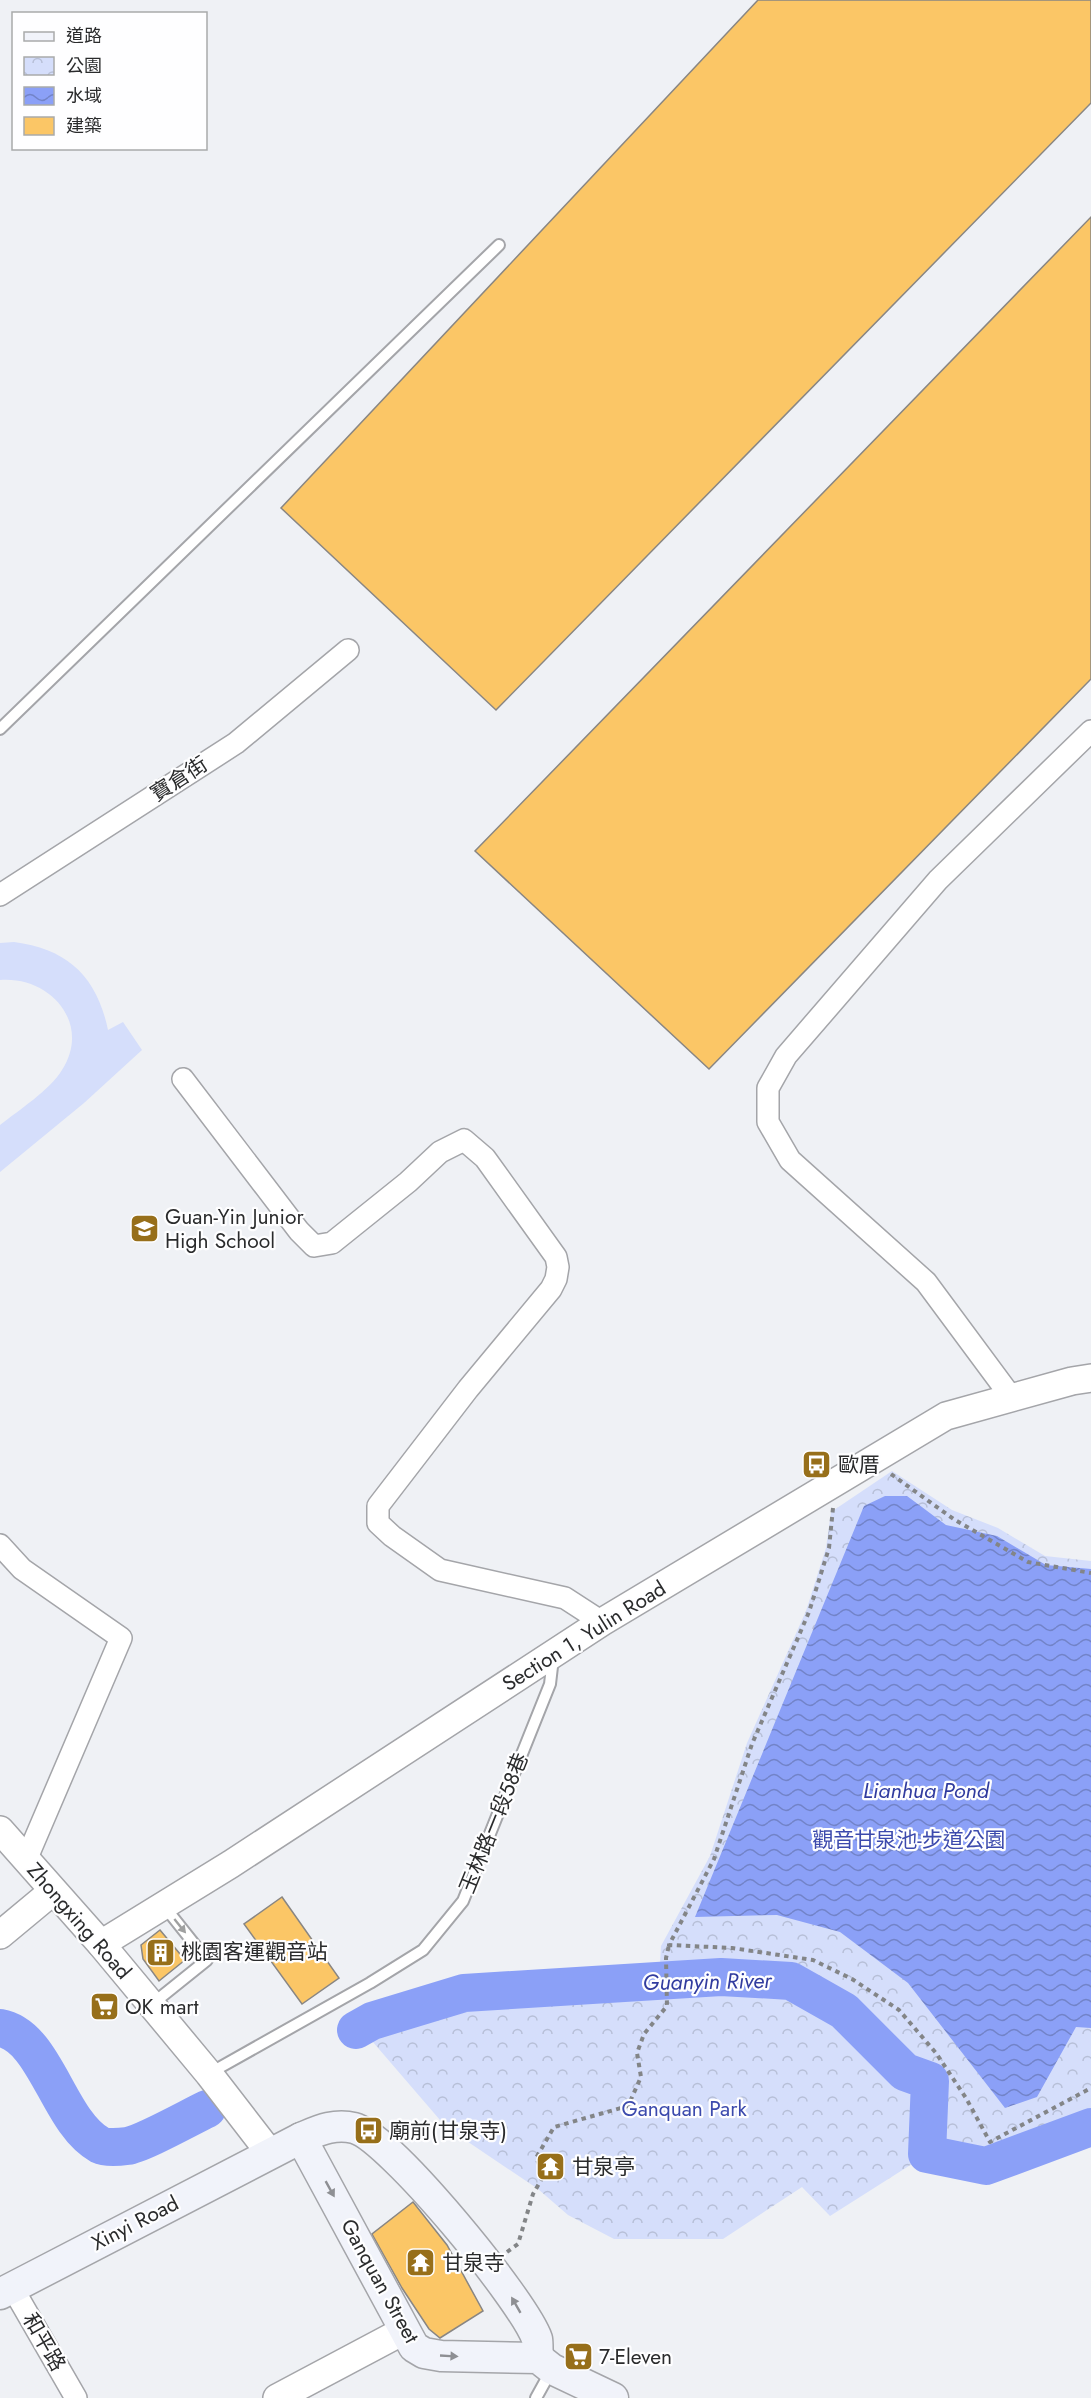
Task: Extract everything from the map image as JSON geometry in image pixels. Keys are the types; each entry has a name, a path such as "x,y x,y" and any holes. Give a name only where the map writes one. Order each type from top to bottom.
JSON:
{"main road":[{"path":"270,2153 328,2127 353,2128 376,2139 441,2207 458,2231 489,2266 510,2294 537,2340 545,2363"},
{"name":"Ganquan Street","path":"301,2138 414,2347 424,2353 441,2356 545,2363 613,2398"},
{"name":"Xinyi Road","path":"6,2290 270,2153"}],"street":[{"name":"寶倉街","path":"0,895 236,743 348,650"},
{"path":"1012,1398 926,1282 790,1160 768,1122 768,1088 786,1056 938,880 1091,731"},
{"path":"183,1079 299,1231 314,1246 332,1243 408,1182 440,1152 453,1144 464,1140 485,1158 556,1257 558,1267 556,1279 538,1307 468,1389 378,1506 378,1523 392,1536 440,1570 565,1598 602,1622"},
{"name":"Section 1, Yulin Road","path":"100,1944 164,1906 602,1622 946,1416 1072,1381 1091,1378"},
{"path":"0,1545 22,1569 121,1638 26,1860"},
{"name":"Zhongxing Road","path":"0,1830 209,2074 270,2153"},
{"path":"0,1935 53,1891"},
{"name":"和平路","path":"6,2290 76,2398"},
{"path":"277,2398 405,2330"}],"lane":[{"path":"0,729 499,245"},
{"name":"玉林路一段58巷","path":"209,2074 370,1983 423,1950 430,1942 463,1900 550,1684 554,1655"},
{"path":"151,2005 207,1960 164,1906"},
{"path":"536,2398 545,2363"}],"path":[{"path":"895,1478 955,1520 1028,1562 1091,1574"},
{"path":"489,2266 518,2244 533,2194 544,2175 536,2158 554,2127 628,2106 641,2077 637,2053 644,2034 667,2006 666,1958 669,1945 714,1859 752,1744 809,1612 831,1539 834,1513 829,1488"},
{"path":"669,1945 732,1948 813,1960 852,1979 899,2010 936,2053 966,2098 990,2142 1091,2088"}],"green space":[{"path":"14,942 50,951 77,969 88,981 96,995 108,1030 123,1022 142,1050 84,1103 0,1172 0,1125 34,1099 57,1077 70,1052 72,1036 69,1020 61,1006 50,994 18,981 0,980 0,943"},
{"name":"觀音甘泉池-步道公園","path":"892,1471 952,1510 998,1528 1045,1556 1091,1561 1091,2109 1004,2153 985,2174 923,2163 923,2157 830,2216 802,2187 723,2239 614,2239 568,2215 538,2189 446,2127 360,2027 464,1993 659,1981 661,1946 710,1856 747,1743 806,1611 826,1548 831,1512"}],"water":[{"name":"Lianhua Pond","path":"885,1496 907,1496 946,1525 997,1536 1046,1565 1091,1569 1091,2028 1076,2027 1037,2097 1005,2108 908,1983 840,1932 777,1915 695,1917 864,1506"}],"building":[{"path":"758,0 1091,0 1091,103 496,710 281,508"},
{"path":"1091,217 1091,679 709,1069 475,851"},
{"path":"282,1897 339,1978 302,2004 244,1924"},
{"name":"桃園客運觀音站","path":"160,1930 185,1960 159,1981 143,1959 141,1945"},
{"name":"甘泉寺","path":"413,2202 447,2245 483,2311 440,2338 429,2329 402,2288 372,2234"}],"waterway":[{"name":"Guanyin River","path":"356,2030 372,2021 464,1993 721,1977 791,1981 844,2011 905,2072 930,2081 927,2154 986,2166 1091,2127"},
{"name":"Guanyin River","path":"0,2028 16,2034 29,2046 41,2062 73,2118 86,2134 100,2145 117,2147 134,2144 207,2109"}],"place":[{"name":"Guan-Yin Junior High School","path":"144,1229"},
{"name":"歐厝","path":"817,1465"},
{"name":"桃園客運觀音站","path":"160,1952"},
{"name":"OK mart","path":"104,2007"},
{"name":"廟前(甘泉寺)","path":"368,2131"},
{"name":"甘泉亭","path":"551,2167"},
{"name":"甘泉寺","path":"421,2263"},
{"name":"7-Eleven","path":"578,2357"}],"park label":[{"name":"Ganquan Park","path":"684,2109"}]}
